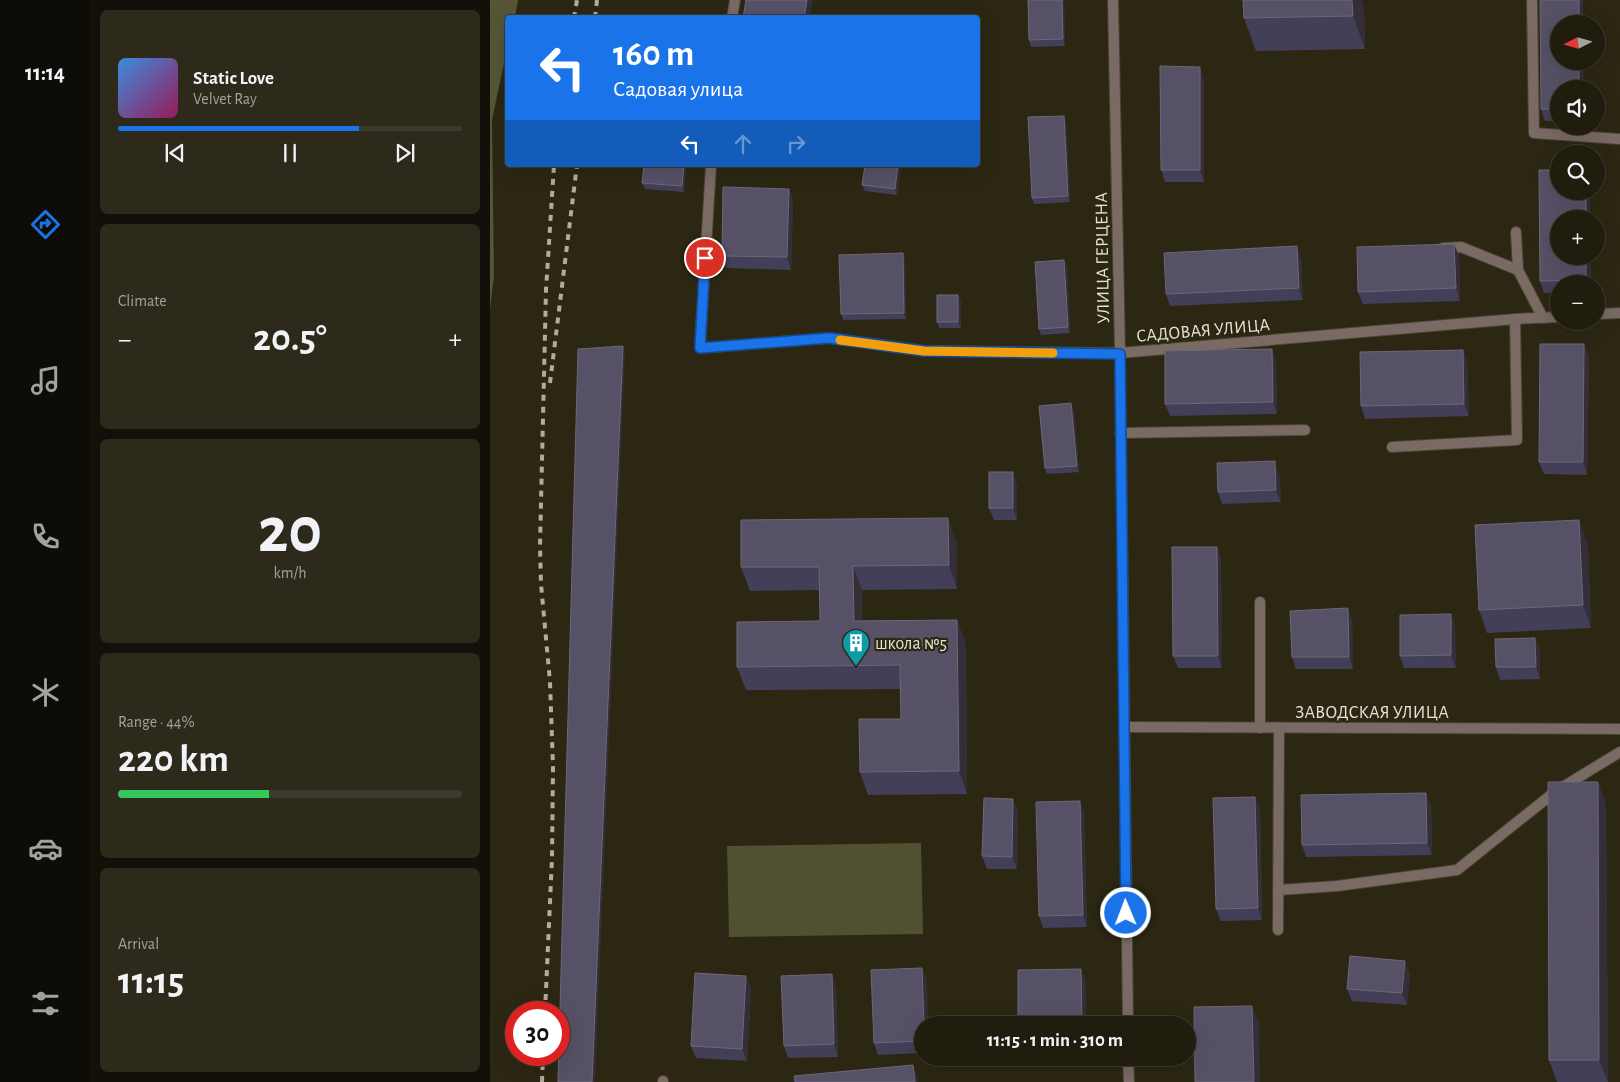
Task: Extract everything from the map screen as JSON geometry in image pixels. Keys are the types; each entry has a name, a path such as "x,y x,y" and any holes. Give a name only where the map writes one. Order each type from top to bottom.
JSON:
{"street":[{"path":"732,15 735,0"},
{"name":"УЛИЦА ГЕРЦЕНА","path":"1114,0 1128,1016"},
{"path":"1532,0 1534,133 1620,139"},
{"name":"САДОВАЯ УЛИЦА","path":"711,167 700,348 829,338 924,351 1120,354 1550,318"},
{"path":"1516,232 1518,270 1543,318"},
{"path":"1434,248 1460,247 1518,270"},
{"path":"1605,314 1620,313"},
{"path":"1392,447 1516,440 1516,319"},
{"path":"1120,434 1305,430"},
{"path":"1260,602 1260,728"},
{"name":"ЗАВОДСКАЯ УЛИЦА","path":"1125,727 1620,729"},
{"path":"1278,930 1279,728"},
{"path":"1278,890 1337,886 1457,870 1556,790 1620,752"},
{"path":"1128,1066 1129,1082"}],"green space":[{"path":"490,0 518,0 515,15 505,15 505,58 492,120 494,276 490,309"},
{"path":"921,843 923,934 729,937 727,846"}],"building":[{"path":"746,0 807,0 804,15 744,15"},
{"path":"1028,0 1062,0 1063,39 1029,40"},
{"path":"1243,0 1352,0 1353,16 1244,18"},
{"path":"1540,0 1579,0 1579,15 1550,15 1550,70 1579,70 1579,80 1550,80 1550,109 1541,109"},
{"path":"1160,66 1200,67 1200,170 1161,170"},
{"path":"1064,116 1068,196 1032,198 1028,117"},
{"path":"644,167 684,167 682,186 642,183"},
{"path":"865,167 898,167 895,189 862,185"},
{"path":"1539,170 1550,170 1550,200 1586,200 1586,210 1550,210 1550,265 1586,265 1586,275 1550,275 1550,281 1540,281"},
{"path":"723,187 789,189 787,257 722,256"},
{"path":"1454,244 1456,288 1358,292 1357,247"},
{"path":"1297,246 1299,288 1166,294 1164,253"},
{"path":"903,253 904,313 841,314 839,255"},
{"path":"1064,260 1068,327 1039,329 1035,262"},
{"path":"937,295 958,295 958,322 937,322"},
{"path":"1540,344 1584,344 1583,462 1539,462"},
{"path":"623,346 592,1082 558,1082 558,1066 570,1066 570,1001 560,1001 578,349"},
{"path":"1272,349 1273,402 1165,404 1165,351"},
{"path":"1463,350 1464,404 1361,406 1360,352"},
{"path":"1071,403 1077,466 1045,468 1039,406"},
{"path":"1275,461 1276,490 1218,492 1217,463"},
{"path":"989,472 1013,472 1013,508 989,508"},
{"name":"школа №5","path":"948,518 949,565 853,566 854,621 957,620 959,771 860,772 859,719 901,719 900,665 737,667 737,622 820,621 819,567 741,567 741,520"},
{"path":"1579,520 1583,605 1479,610 1475,525"},
{"path":"1172,547 1217,547 1218,656 1173,656"},
{"path":"1348,608 1349,657 1292,657 1290,611"},
{"path":"1451,614 1451,655 1400,656 1400,615"},
{"path":"1535,638 1536,667 1496,667 1495,639"},
{"path":"1548,782 1598,782 1599,1060 1549,1060"},
{"path":"1426,793 1427,843 1302,845 1301,795"},
{"path":"1255,797 1258,908 1216,909 1213,798"},
{"path":"984,798 1013,799 1012,857 982,856"},
{"path":"1080,801 1083,915 1039,916 1036,802"},
{"path":"1350,956 1405,961 1402,993 1347,989"},
{"path":"922,968 924,1016 914,1016 914,1041 874,1043 871,970"},
{"path":"1081,969 1082,1016 1018,1016 1018,970"},
{"path":"695,973 746,976 742,1049 691,1046"},
{"path":"832,974 834,1044 784,1046 781,976"},
{"path":"1252,1006 1254,1082 1195,1082 1196,1016 1194,1016 1194,1007"},
{"path":"913,1065 915,1082 795,1082 794,1076"}],"railway":[{"path":"574,15 577,0"},
{"path":"595,15 597,0"},
{"path":"546,1001 552,858 553,767 550,682 541,584 540,546 546,290 554,167"},
{"path":"550,383 577,167"},
{"path":"542,1082 543,1066"}],"slow traffic":[{"path":"840,340 924,351 1053,353"}],"place":[{"name":"школа №5","path":"856,667"}],"route":[{"path":"705,258 700,348 829,338 924,351 1120,354 1126,913"}]}
